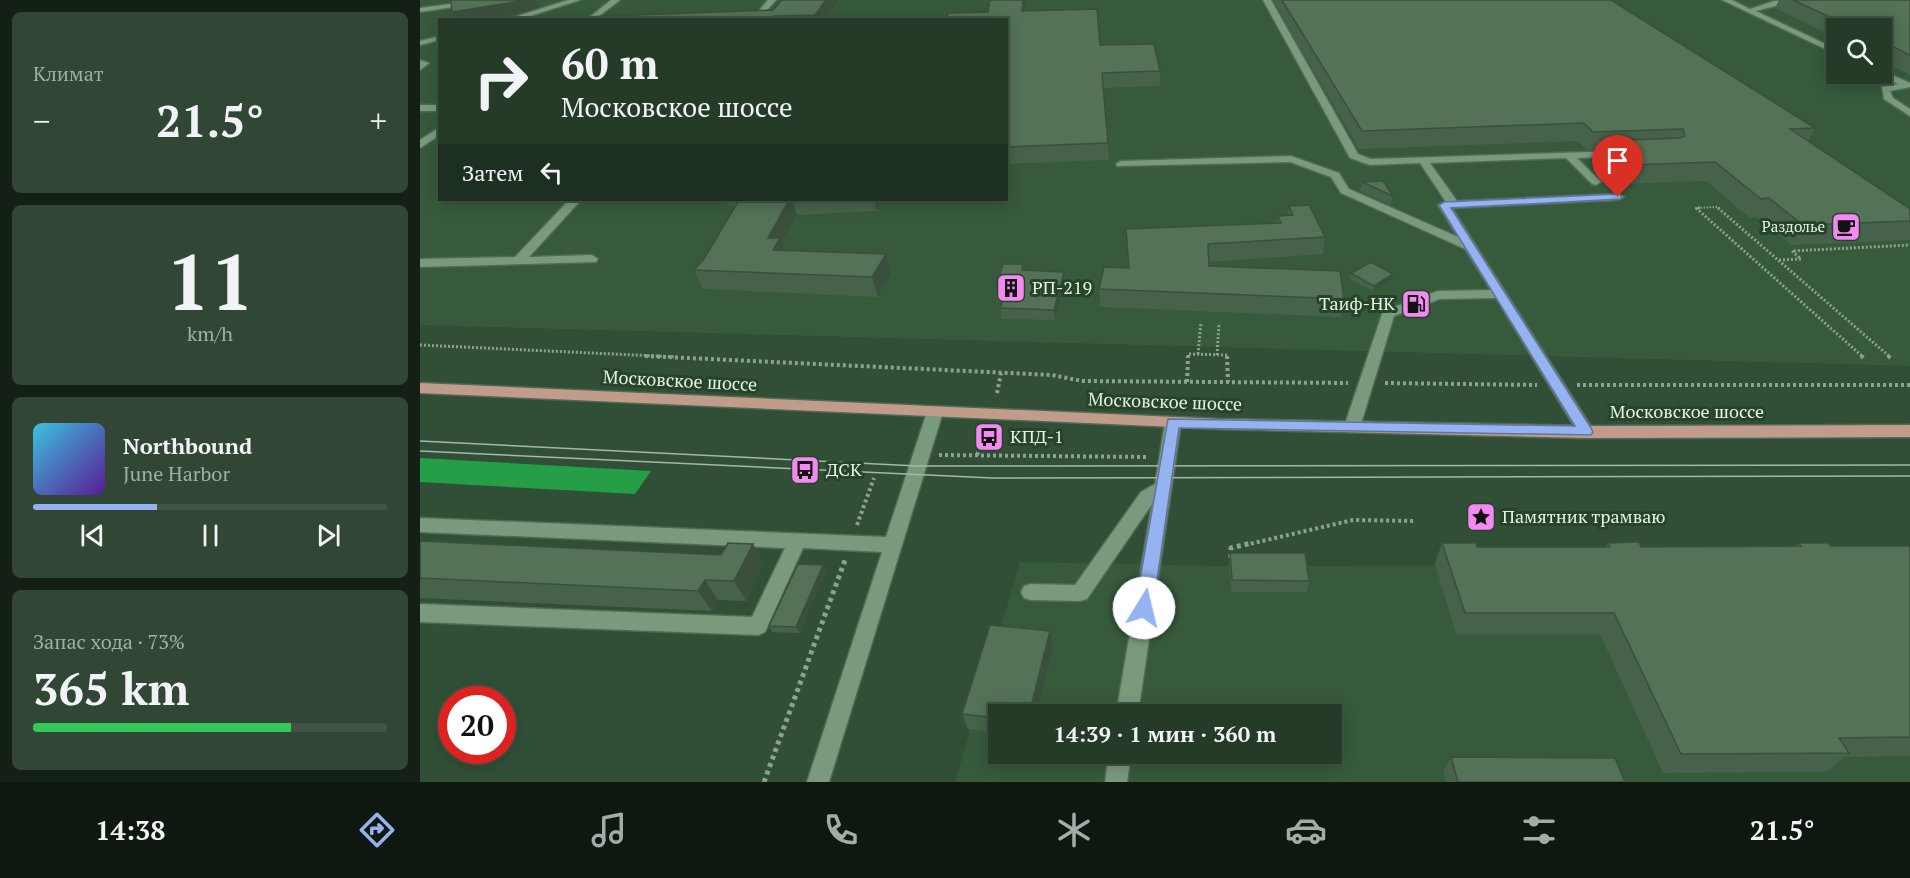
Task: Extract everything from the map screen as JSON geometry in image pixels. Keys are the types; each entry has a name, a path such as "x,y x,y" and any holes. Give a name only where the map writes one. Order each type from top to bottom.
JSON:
{"main road":[{"name":"Московское шоссе","path":"420,388 1173,423 1586,432 1910,431"}],"street":[{"path":"420,10 496,0"},
{"path":"515,18 576,0"},
{"path":"592,18 615,0"},
{"path":"756,18 772,0"},
{"path":"1267,0 1354,156 1370,162 1626,153"},
{"path":"1726,0 1826,47"},
{"path":"1750,10 1794,0"},
{"path":"420,44 438,39"},
{"path":"1892,78 1909,86"},
{"path":"1909,86 1885,89 1889,99 1910,113"},
{"path":"420,108 438,108"},
{"path":"420,145 438,132"},
{"path":"1569,155 1596,182"},
{"path":"1121,164 1291,159 1335,175 1345,191 1469,246"},
{"path":"1424,160 1454,205"},
{"path":"1586,432 1444,205 1618,197"},
{"path":"518,261 574,201"},
{"path":"420,263 592,259"},
{"path":"1352,427 1388,314 1438,295 1499,294"},
{"path":"818,782 935,412"},
{"path":"1129,704 1173,423"},
{"path":"1031,592 1080,593 1146,497 1163,487"},
{"path":"420,525 893,545"},
{"path":"420,613 758,626 797,541"},
{"path":"1116,782 1118,764"}],"path":[{"path":"1864,358 1696,208 1717,207 1892,358"},
{"path":"1778,260 1801,259 1792,251 1910,245"},
{"path":"1198,354 1201,322"},
{"path":"1217,355 1219,323"},
{"path":"420,345 1052,375 1082,381 1910,385"},
{"path":"1187,382 1188,354 1198,354 1227,355 1228,382"},
{"path":"997,393 1002,373"},
{"path":"977,455 984,438"},
{"path":"921,455 1168,458"},
{"path":"764,782 874,478"},
{"path":"1231,561 1231,548 1353,520 1416,521"}],"shaded area":[{"path":"420,0 1910,0 1910,366 420,325"},
{"path":"1020,562 1222,566 1910,567 1910,782 955,782"}],"green space":[{"path":"420,458 651,471 635,494 420,482"}],"building":[{"path":"451,0 522,0 452,12"},
{"path":"782,0 826,0 815,15 774,16 772,18 582,18 583,17 773,10"},
{"path":"990,0 1023,0 1022,11 1097,9 1100,45 1154,44 1160,71 1102,73 1108,143 1008,147 1008,18 947,18 948,13 988,12"},
{"path":"1282,0 1611,0 1815,128 1790,129 1910,209 1910,221 1803,225 1769,198 1761,199 1715,162 1629,165 1603,141 1679,138 1685,136 1683,129 1593,132 1584,123 1362,131"},
{"path":"1793,0 1910,0 1910,55 1892,46 1892,18 1832,18"},
{"path":"1383,181 1393,196 1362,182"},
{"path":"738,201 788,201 768,238 780,238 773,250 886,254 872,277 694,270 704,259"},
{"path":"1309,205 1325,237 1208,244 1209,266 1340,271 1344,299 1099,289 1104,267 1129,268 1126,229 1281,223 1278,216 1293,215 1289,206"},
{"path":"1371,262 1393,274 1374,286 1351,273"},
{"path":"1003,264 1023,264 1022,270 1064,272 1054,310 1000,308 1007,290 995,290"},
{"path":"420,541 721,555 728,543 753,544 734,581 705,580 698,591 420,578"},
{"path":"1639,542 1641,547 1801,546 1798,543 1828,543 1831,546 1910,546 1910,737 1839,738 1849,753 1681,754 1614,613 1465,613 1442,543 1476,543 1477,547 1610,547 1608,543"},
{"path":"1230,553 1305,553 1309,581 1232,580"},
{"path":"798,564 823,565 796,627 769,626"},
{"path":"990,625 1050,631 1032,704 988,704 988,717 962,714"},
{"path":"1451,757 1615,758 1625,782 1458,782"}],"tram line":[{"path":"420,441 917,466 1910,465"},
{"path":"420,451 992,478 1910,476"}],"place":[{"name":"Раздолье","path":"1846,227"},
{"name":"РП-219","path":"1011,288"},
{"name":"Таиф-НК","path":"1416,304"},
{"name":"КПД-1","path":"989,437"},
{"name":"ДСК","path":"805,470"},
{"name":"Памятник трамваю","path":"1481,517"}],"route":[{"path":"1144,608 1173,423 1586,432 1444,205 1618,197"}]}
